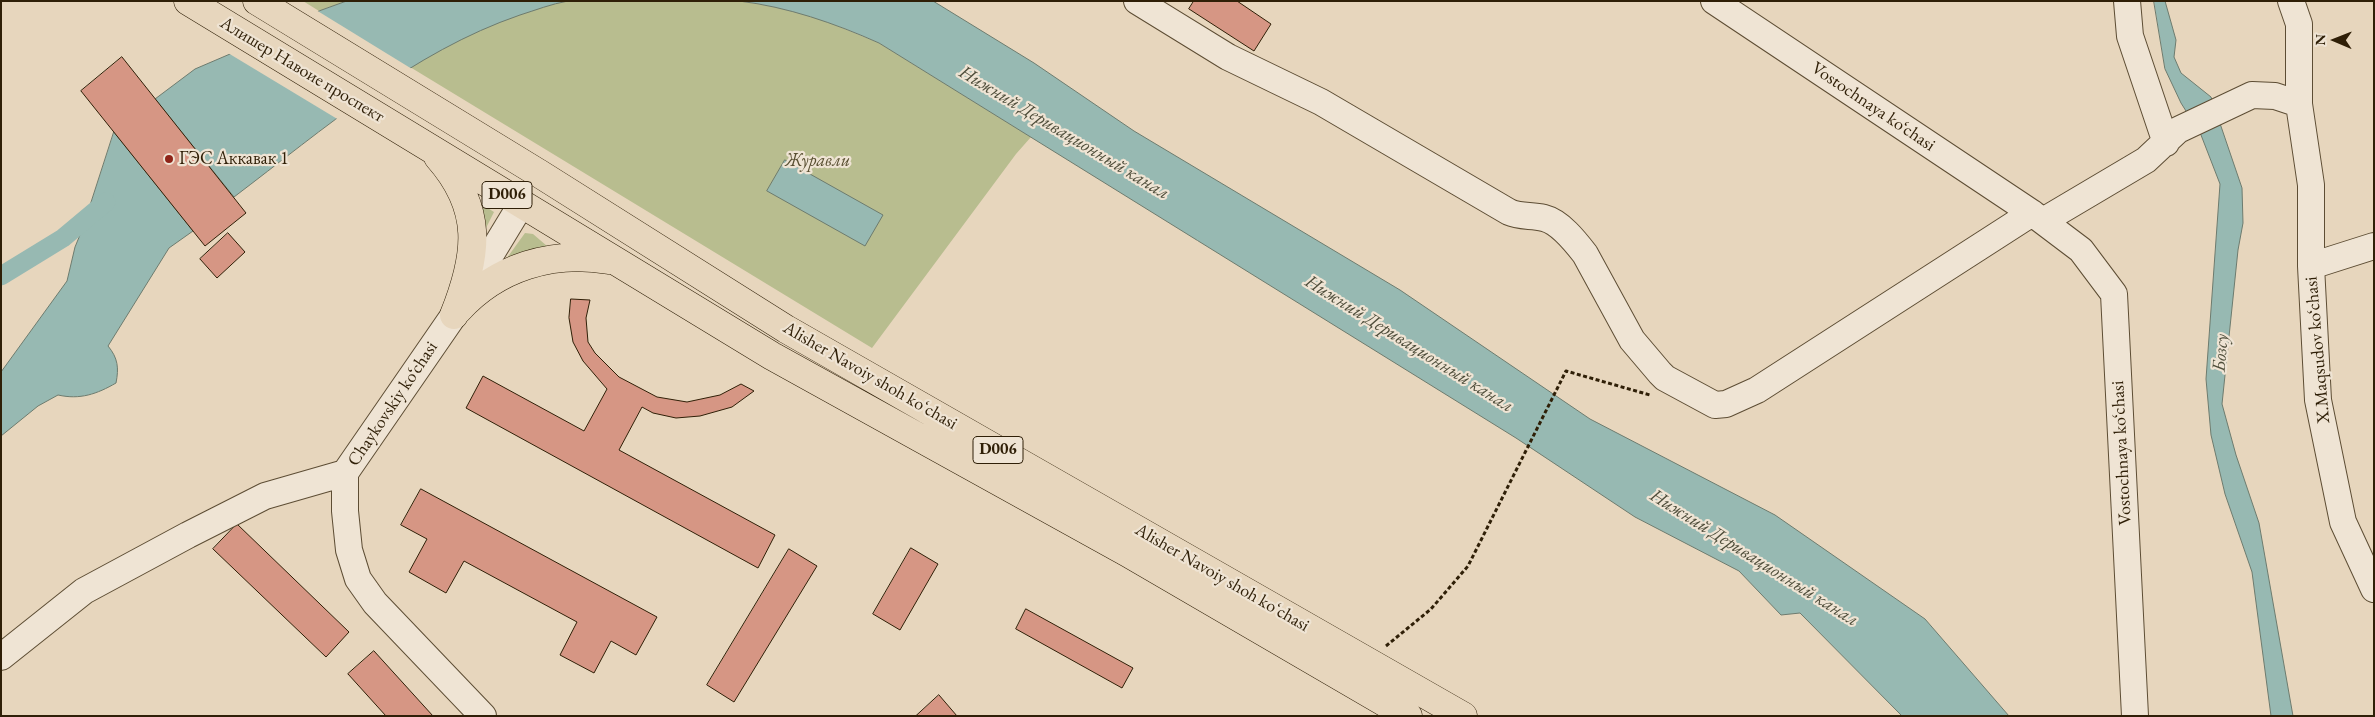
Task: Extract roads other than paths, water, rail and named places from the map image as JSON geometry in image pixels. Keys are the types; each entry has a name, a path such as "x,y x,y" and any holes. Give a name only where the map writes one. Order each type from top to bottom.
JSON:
{"main road":[{"name":"Alisher Navoiy shoh koʻchasi","path":"257,1 540,174 786,329 1463,716"},
{"name":"Алишер Навоие проспект","path":"196,7 398,129"},
{"name":"Alisher Navoiy shoh koʻchasi","path":"398,129 772,356 1128,553 1408,716"},
{"path":"422,143 448,169 471,216 474,234 472,259 465,287 454,315"},
{"path":"522,203 540,174"},
{"path":"454,315 482,286 522,266 579,256 616,261"}],"street":[{"path":"1137,1 1228,57 1321,102 1509,212 1518,216 1543,218 1554,222 1576,242 1585,254 1632,340 1660,373 1715,405 1726,404 1757,390 2038,217 2146,160 2172,136 2252,95 2276,96 2299,104"},
{"name":"Vostochnaya ko‘chasi","path":"1714,1 2038,217 2081,250 2114,294 2135,716"},
{"path":"2127,1 2130,36 2172,136"},
{"name":"X.Maqsudov ko‘chasi","path":"2291,1 2299,24 2299,104 2310,185 2311,266 2318,400 2343,522 2374,589"},
{"name":"Chaykovskiy ko‘chasi","path":"483,716 375,602 358,579 349,550 344,511 346,473 454,315 522,203"},
{"path":"2311,266 2374,246"},
{"path":"1,657 84,591 101,581 265,496 346,473"}],"water":[{"path":"347,1 568,1 520,15 442,49 370,94 234,197 155,99 195,69 319,11"},
{"path":"739,1 933,1 1034,63 1134,131 1400,290 1590,419 1775,515 1925,619 2009,716 1902,716 1800,613 1781,615 1739,571 1635,517 1516,438 879,43 810,17 775,7"},
{"name":"Бозсу","path":"2154,1 2165,1 2176,40 2174,57 2181,73 2211,97 2242,188 2243,223 2238,250 2222,404 2236,455 2259,523 2293,716 2271,716 2252,572 2225,494 2211,435 2206,379 2220,184 2201,135 2181,103 2165,69"},
{"path":"114,132 193,231 169,248 108,346 117,363 116,383 88,395 74,397 58,395 38,406 1,436 1,372 67,281 75,247"},
{"path":"785,160 883,215 865,246 767,191"}],"waterway":[{"name":"Нижний Деривационный канал","path":"1,276 63,238 106,202"}],"place":[{"name":"ГЭС Аккавак 1","path":"169,159"}],"park label":[{"name":"Журавли","path":"818,161"}]}
